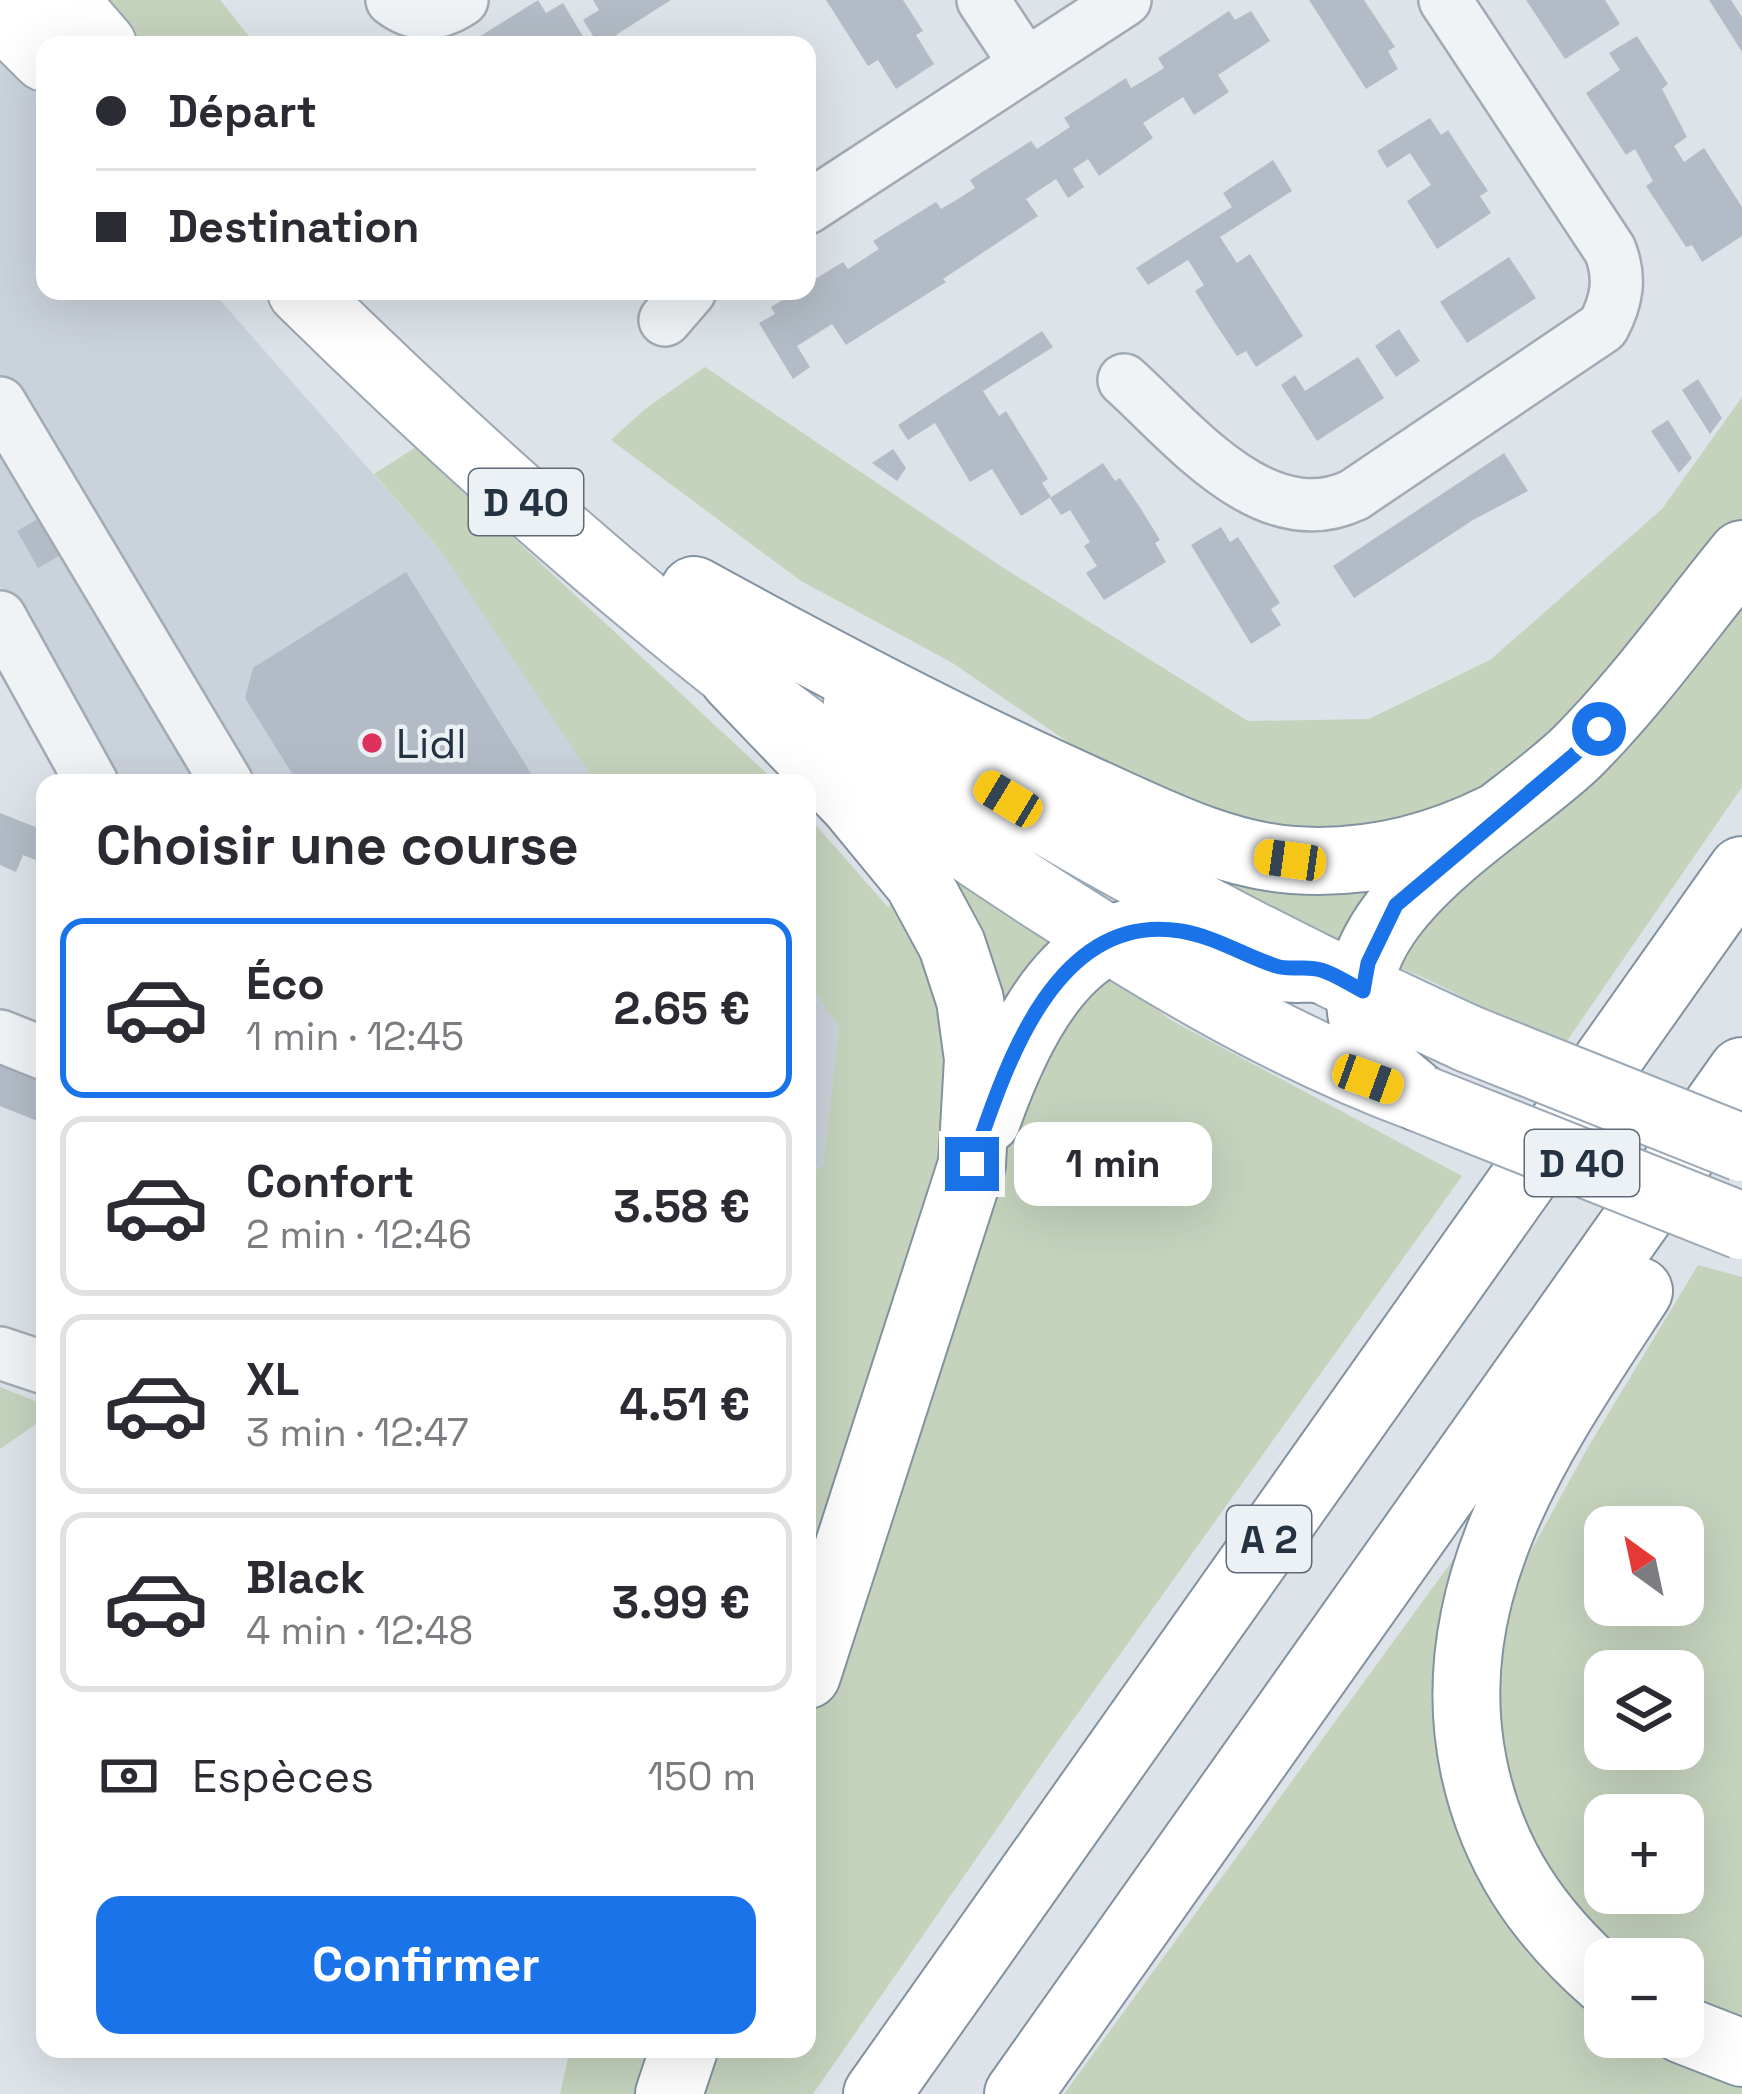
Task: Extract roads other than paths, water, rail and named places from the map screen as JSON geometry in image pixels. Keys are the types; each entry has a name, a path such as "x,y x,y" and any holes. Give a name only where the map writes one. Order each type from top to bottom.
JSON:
{"main road":[{"path":"64,0 95,36"},
{"path":"0,13 36,49"},
{"name":"D 40","path":"310,300 491,471 734,679 947,836 1109,941 1283,1040 1368,1079 1742,1226"},
{"name":"D 40","path":"344,300 489,428 694,590 981,783 1090,847 1341,980 1469,1039 1742,1148"},
{"path":"816,1647 1012,1054 1034,1013 1068,971 1109,941 1129,933 1179,931 1225,942 1280,968 1341,980 1368,963 1396,905 1599,729 1742,554"},
{"path":"694,590 976,740 1231,848 1290,860 1384,856 1441,842 1496,817"},
{"path":"734,679 878,831 939,916 970,1000 975,1030 978,1059 972,1164"},
{"name":"A 2","path":"877,2094 1742,870"},
{"path":"1341,980 1376,1054 1422,1099"},
{"name":"A 2","path":"1018,2094 1742,1072"},
{"path":"1584,1961 1548,1926 1511,1874 1484,1810 1468,1739 1468,1636 1496,1538 1544,1441 1742,1135"},
{"path":"1704,2038 1742,2053"},
{"path":"669,2094 681,2058"}],"street":[{"path":"392,0 421,14 455,4"},
{"path":"983,0 1026,65"},
{"path":"816,202 1125,0"},
{"path":"1124,380 1248,486 1283,502 1319,506 1354,495 1603,327 1616,298 1617,266 1610,250 1445,0"},
{"path":"0,403 222,774"},
{"path":"0,617 87,774"},
{"path":"0,1036 36,1050"},
{"path":"0,1353 36,1364"}],"place":[{"name":"Lidl","path":"372,743"}]}
